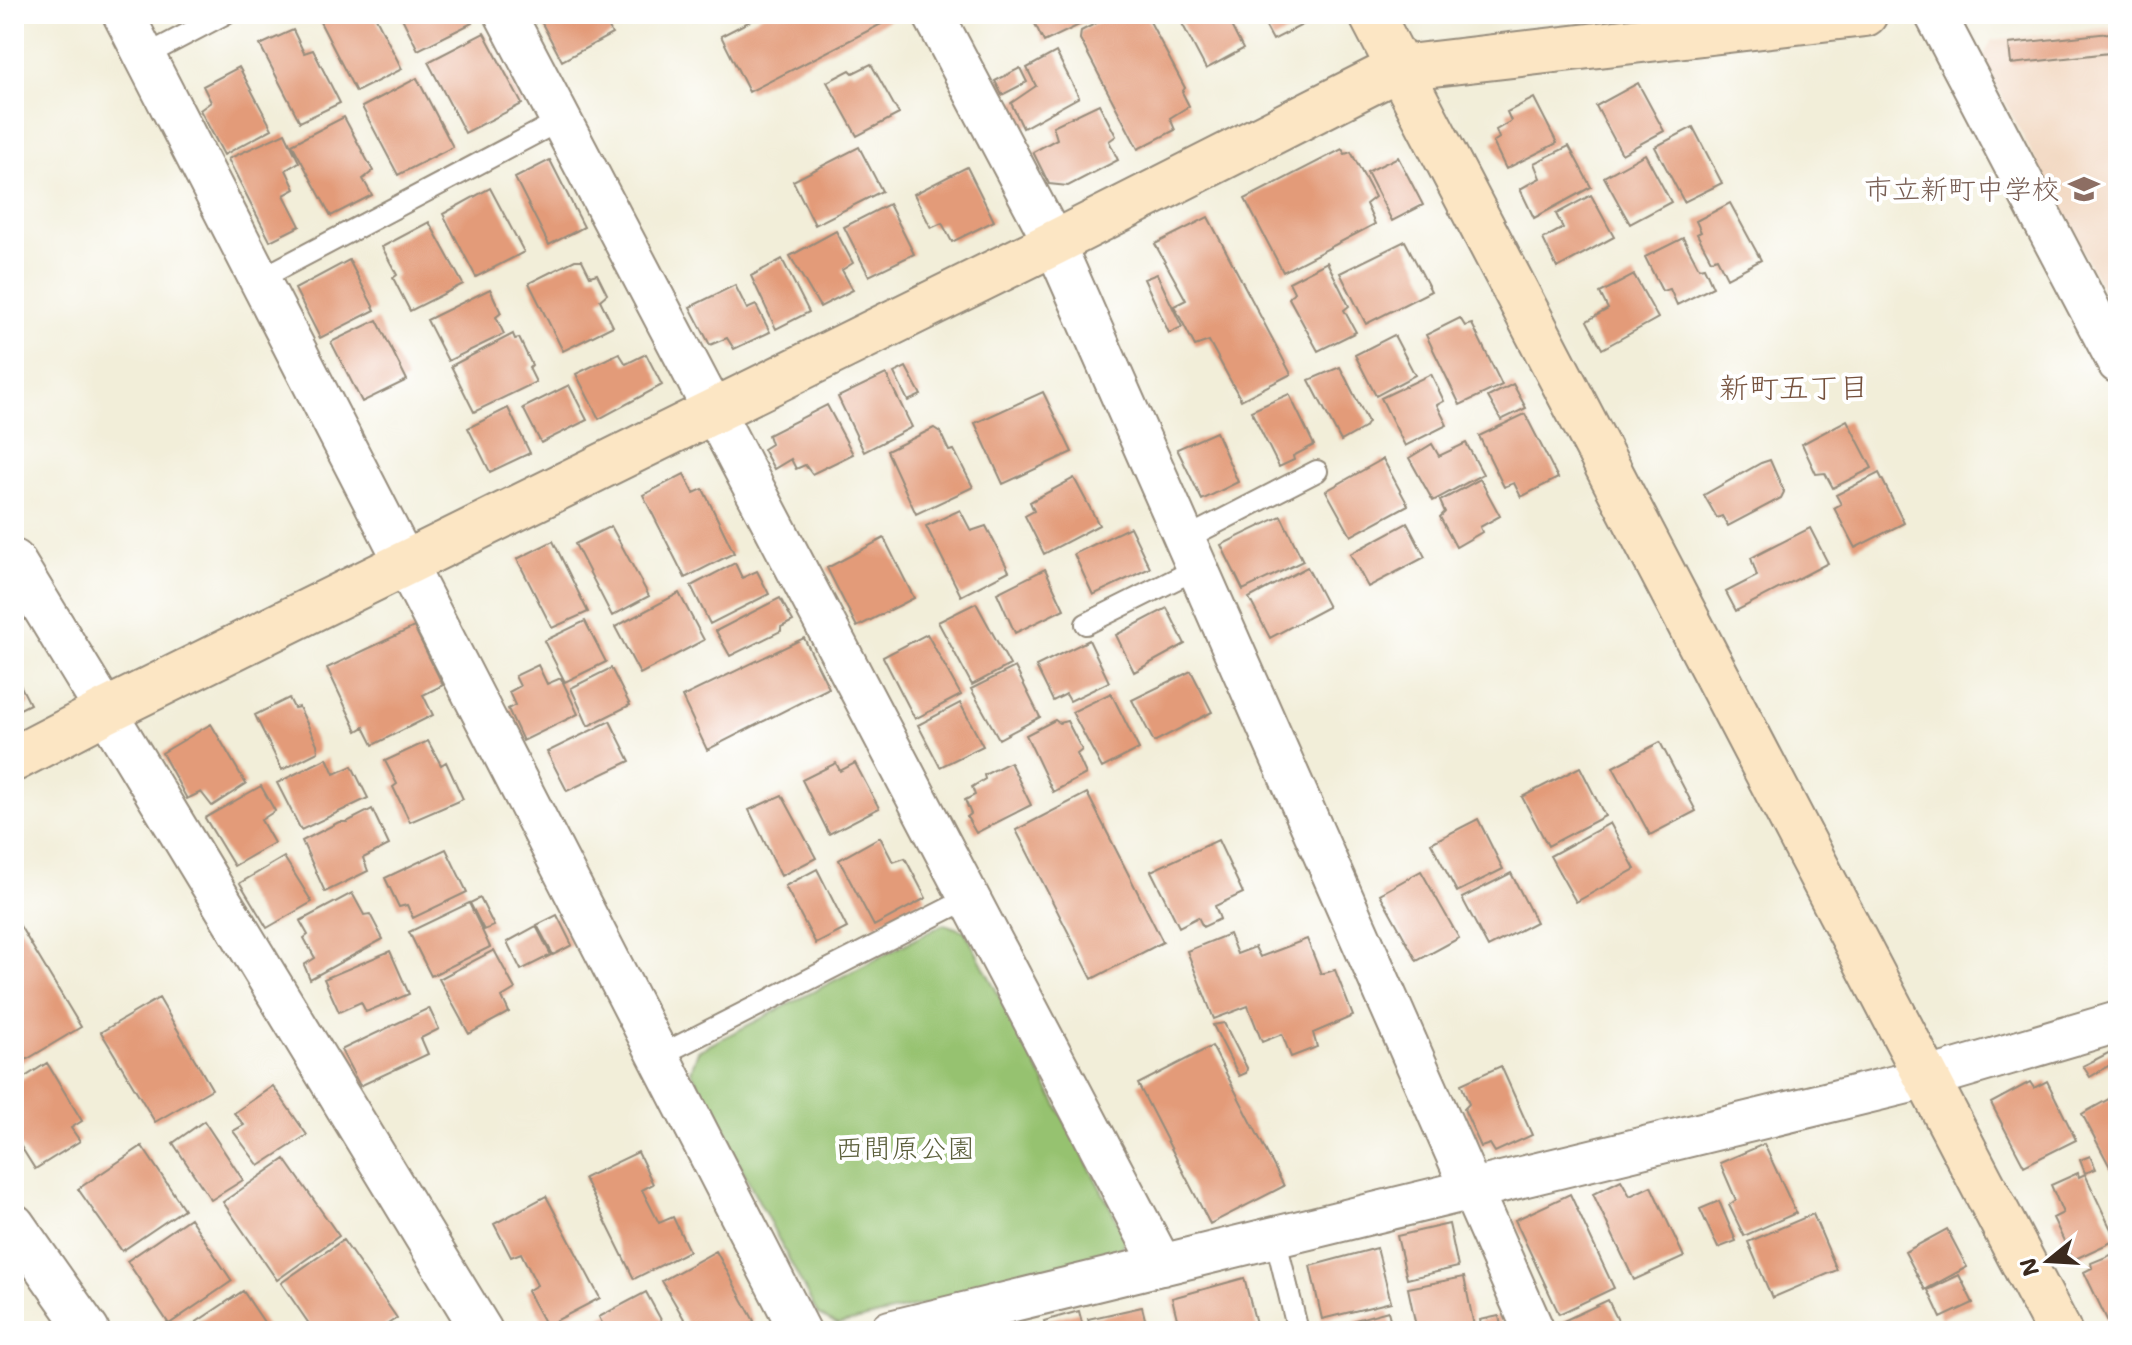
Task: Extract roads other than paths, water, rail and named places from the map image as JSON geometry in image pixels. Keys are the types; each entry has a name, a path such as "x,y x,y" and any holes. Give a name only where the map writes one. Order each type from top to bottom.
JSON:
{"street":[{"path":"123,14 800,1331"},
{"path":"505,14 1162,1265"},
{"path":"933,14 1054,243 1534,1331"},
{"path":"1371,14 2059,1331"},
{"path":"14,759 712,410 1054,243 1399,68 1865,14"},
{"path":"1935,14 2118,363"},
{"path":"14,560 482,1331"},
{"path":"890,1331 1928,1078 2118,1022"},
{"path":"14,1224 89,1331"}],"lane":[{"path":"145,56 225,14"},
{"path":"260,279 561,120"},
{"path":"1086,624 1317,471"},
{"path":"659,1056 969,898"},
{"path":"1275,1237 1298,1331"}],"place":[{"name":"市立新町中学校","path":"2084,189"}],"district":[{"name":"新町五丁目","path":"1794,388"}],"park label":[{"name":"西間原公園","path":"905,1148"}]}
